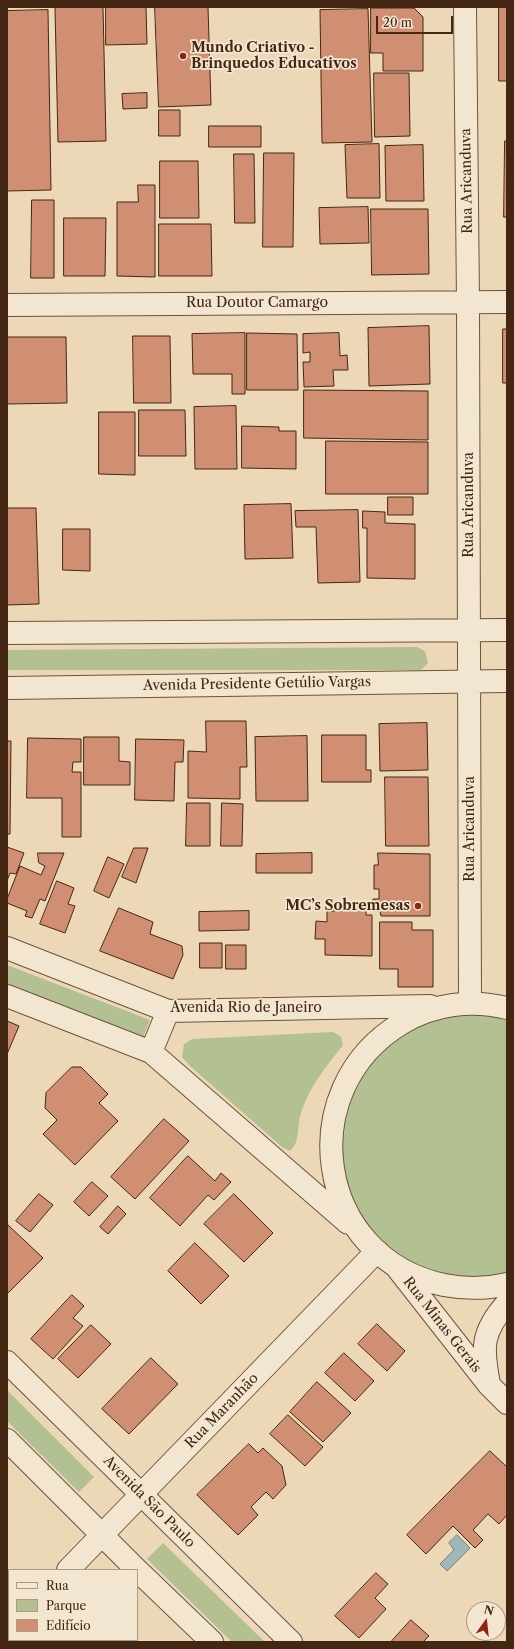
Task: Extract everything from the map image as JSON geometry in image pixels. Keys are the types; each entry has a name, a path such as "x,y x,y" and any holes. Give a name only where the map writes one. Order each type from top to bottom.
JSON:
{"street":[{"name":"Rua Aricanduva","path":"459,1005 470,682 465,7"},
{"name":"Rua Doutor Camargo","path":"7,305 507,302"},
{"path":"7,633 507,630"},
{"name":"Avenida Presidente Getúlio Vargas","path":"7,688 507,681"},
{"name":"Avenida Rio de Janeiro","path":"7,948 168,1011 459,1005"},
{"path":"7,996 150,1052 394,1265 413,1275 434,1283 455,1287 477,1288 507,1284"},
{"path":"370,1244 351,1219 341,1200 334,1180 331,1158 330,1137 333,1117 339,1096 348,1077 374,1043 390,1030 409,1019 428,1011 459,1005 504,1006"},
{"path":"150,1052 168,1011"},
{"name":"Rua Maranhão","path":"69,1569 141,1494 370,1244"},
{"name":"Rua Minas Gerais","path":"394,1265 489,1386 507,1403"},
{"name":"Rua Minas Gerais","path":"489,1386 484,1356 486,1337 495,1316 507,1303"},
{"name":"Avenida São Paulo","path":"7,1362 291,1642"},
{"path":"7,1440 101,1536 136,1569"},
{"path":"138,1571 212,1642"}],"green space":[{"path":"417,647 425,651 428,663 421,670 7,670 7,650"},
{"path":"7,965 150,1020 143,1038 7,986"},
{"path":"460,1015 484,1015 507,1019 507,1273 476,1278 447,1274 410,1262 391,1249 378,1237 357,1209 344,1177 341,1160 341,1138 350,1098 377,1056 393,1041 417,1027 434,1021"},
{"path":"333,1032 341,1037 343,1045 312,1088 300,1117 297,1140 290,1151 282,1147 190,1066 182,1057 184,1044 192,1039"},
{"path":"7,1390 94,1477 79,1492 7,1421"},
{"path":"163,1543 265,1642 232,1642 147,1559"}],"water":[{"path":"457,1535 470,1548 447,1571 440,1564 454,1550 449,1543"}],"building":[{"path":"103,7 106,141 58,142 55,8"},
{"path":"106,7 146,7 147,44 106,45"},
{"name":"Mundo Criativo - Brinquedos Educativos","path":"155,7 208,7 211,105 159,107"},
{"path":"499,7 507,7 507,81 499,81"},
{"path":"371,8 414,8 423,17 423,71 383,71 383,53 371,53"},
{"path":"368,9 372,142 322,143 320,10"},
{"path":"48,10 51,190 7,191 7,11"},
{"path":"374,73 409,73 410,136 375,137"},
{"path":"147,93 147,108 123,109 122,94"},
{"path":"159,110 180,110 180,136 159,136"},
{"path":"209,126 261,126 261,147 209,147"},
{"path":"505,141 507,141 507,217 504,217"},
{"path":"379,144 380,198 347,198 345,145"},
{"path":"423,145 424,201 386,201 385,146"},
{"path":"264,153 294,153 293,247 263,247"},
{"path":"234,154 254,154 255,223 235,223"},
{"path":"160,161 198,161 199,218 160,218"},
{"path":"138,185 155,185 155,277 117,276 117,202 138,202"},
{"path":"32,200 54,200 54,278 31,278"},
{"path":"368,207 369,243 320,244 319,208"},
{"path":"371,209 428,209 429,274 372,275"},
{"path":"64,218 106,218 105,276 64,276"},
{"path":"159,224 211,224 212,276 159,276"},
{"path":"429,326 430,384 369,386 368,328"},
{"path":"503,329 507,329 507,383 503,383"},
{"path":"245,333 245,394 232,394 232,374 193,374 192,334"},
{"path":"247,333 297,334 298,390 247,390"},
{"path":"339,333 340,356 347,355 348,370 333,370 334,386 304,387 303,362 310,362 310,352 303,353 303,334"},
{"path":"133,336 170,336 171,403 134,403"},
{"path":"7,337 66,337 67,403 7,404"},
{"path":"304,390 428,391 428,440 304,438"},
{"path":"236,406 237,469 195,469 194,407"},
{"path":"139,410 185,410 186,456 139,456"},
{"path":"99,412 135,412 135,475 99,474"},
{"path":"242,426 279,427 279,431 296,431 296,469 242,468"},
{"path":"326,441 428,442 428,494 326,494"},
{"path":"388,497 413,497 413,515 388,515"},
{"path":"291,504 293,558 245,559 244,505"},
{"path":"7,508 36,508 39,604 7,605"},
{"path":"358,510 360,582 318,583 316,527 296,527 295,511"},
{"path":"363,511 385,512 385,523 415,524 415,579 367,578 367,528 363,528"},
{"path":"63,529 90,529 90,571 63,570"},
{"path":"206,721 246,721 247,767 240,767 240,799 188,798 188,751 206,752"},
{"path":"427,723 428,770 380,771 379,724"},
{"path":"322,735 366,735 366,770 371,770 371,782 322,782"},
{"path":"307,736 308,801 256,801 255,737"},
{"path":"84,737 119,737 119,761 130,762 130,785 84,785"},
{"path":"28,738 81,739 81,762 73,762 72,772 81,772 81,837 62,837 62,798 27,798"},
{"path":"136,739 184,740 183,762 175,762 174,801 135,800"},
{"path":"7,741 11,741 10,834 7,834"},
{"path":"385,777 428,777 429,846 386,846"},
{"path":"187,803 210,803 210,846 186,846"},
{"path":"222,803 243,804 242,846 221,846"},
{"path":"7,847 24,853 16,874 10,873 7,881"},
{"path":"134,848 148,848 136,883 122,877"},
{"path":"38,853 64,853 45,901 40,899 32,918 25,916 27,911 7,903 7,899 20,866 41,875 45,866 39,863"},
{"path":"312,853 312,873 256,873 256,854"},
{"path":"378,853 430,854 430,916 381,916 380,911 373,911 373,899 379,899 379,889 374,889 374,865 378,865"},
{"path":"108,857 124,864 109,898 94,891"},
{"path":"57,881 74,888 68,904 75,906 65,933 40,924"},
{"path":"334,905 366,906 366,915 372,915 372,956 325,955 325,939 315,939 316,921 327,922 327,911 334,911"},
{"path":"119,908 153,922 150,934 182,946 183,955 173,979 100,951"},
{"path":"249,911 249,930 199,931 199,912"},
{"path":"380,922 412,922 412,930 433,930 433,987 398,987 398,969 380,969"},
{"path":"200,943 222,943 222,968 200,968"},
{"path":"226,945 246,945 246,969 226,969"},
{"path":"7,1021 19,1026 7,1054"},
{"path":"72,1067 81,1067 108,1094 99,1103 118,1121 75,1165 43,1134 57,1120 45,1108 46,1093"},
{"path":"164,1119 189,1141 135,1199 111,1177"},
{"path":"188,1156 215,1181 221,1173 231,1182 214,1200 208,1195 180,1226 150,1198"},
{"path":"92,1182 108,1196 89,1216 74,1202"},
{"path":"39,1194 53,1205 30,1232 16,1221"},
{"path":"234,1194 273,1233 244,1262 204,1224"},
{"path":"118,1206 126,1214 108,1234 100,1227"},
{"path":"8,1225 43,1258 7,1294 7,1226"},
{"path":"195,1243 229,1276 201,1304 168,1271"},
{"path":"72,1295 84,1306 73,1318 83,1326 53,1359 31,1339"},
{"path":"377,1324 405,1351 387,1371 358,1344"},
{"path":"91,1325 111,1344 78,1378 58,1359"},
{"path":"344,1353 374,1381 355,1401 325,1373"},
{"path":"151,1358 178,1384 129,1434 102,1409"},
{"path":"317,1382 351,1413 323,1442 290,1412"},
{"path":"288,1415 323,1447 305,1466 270,1434"},
{"path":"249,1444 258,1453 263,1448 282,1466 286,1485 273,1499 266,1492 251,1507 258,1515 238,1535 197,1495"},
{"path":"490,1451 507,1467 507,1515 499,1524 488,1514 473,1530 483,1540 475,1548 453,1526 426,1554 407,1535"},
{"path":"376,1573 388,1584 375,1598 386,1609 359,1638 335,1616"},
{"path":"411,1620 429,1636 423,1642 391,1642"}],"place":[{"name":"Mundo Criativo - Brinquedos Educativos","path":"183,56"},
{"name":"MC’s Sobremesas","path":"418,906"}]}
